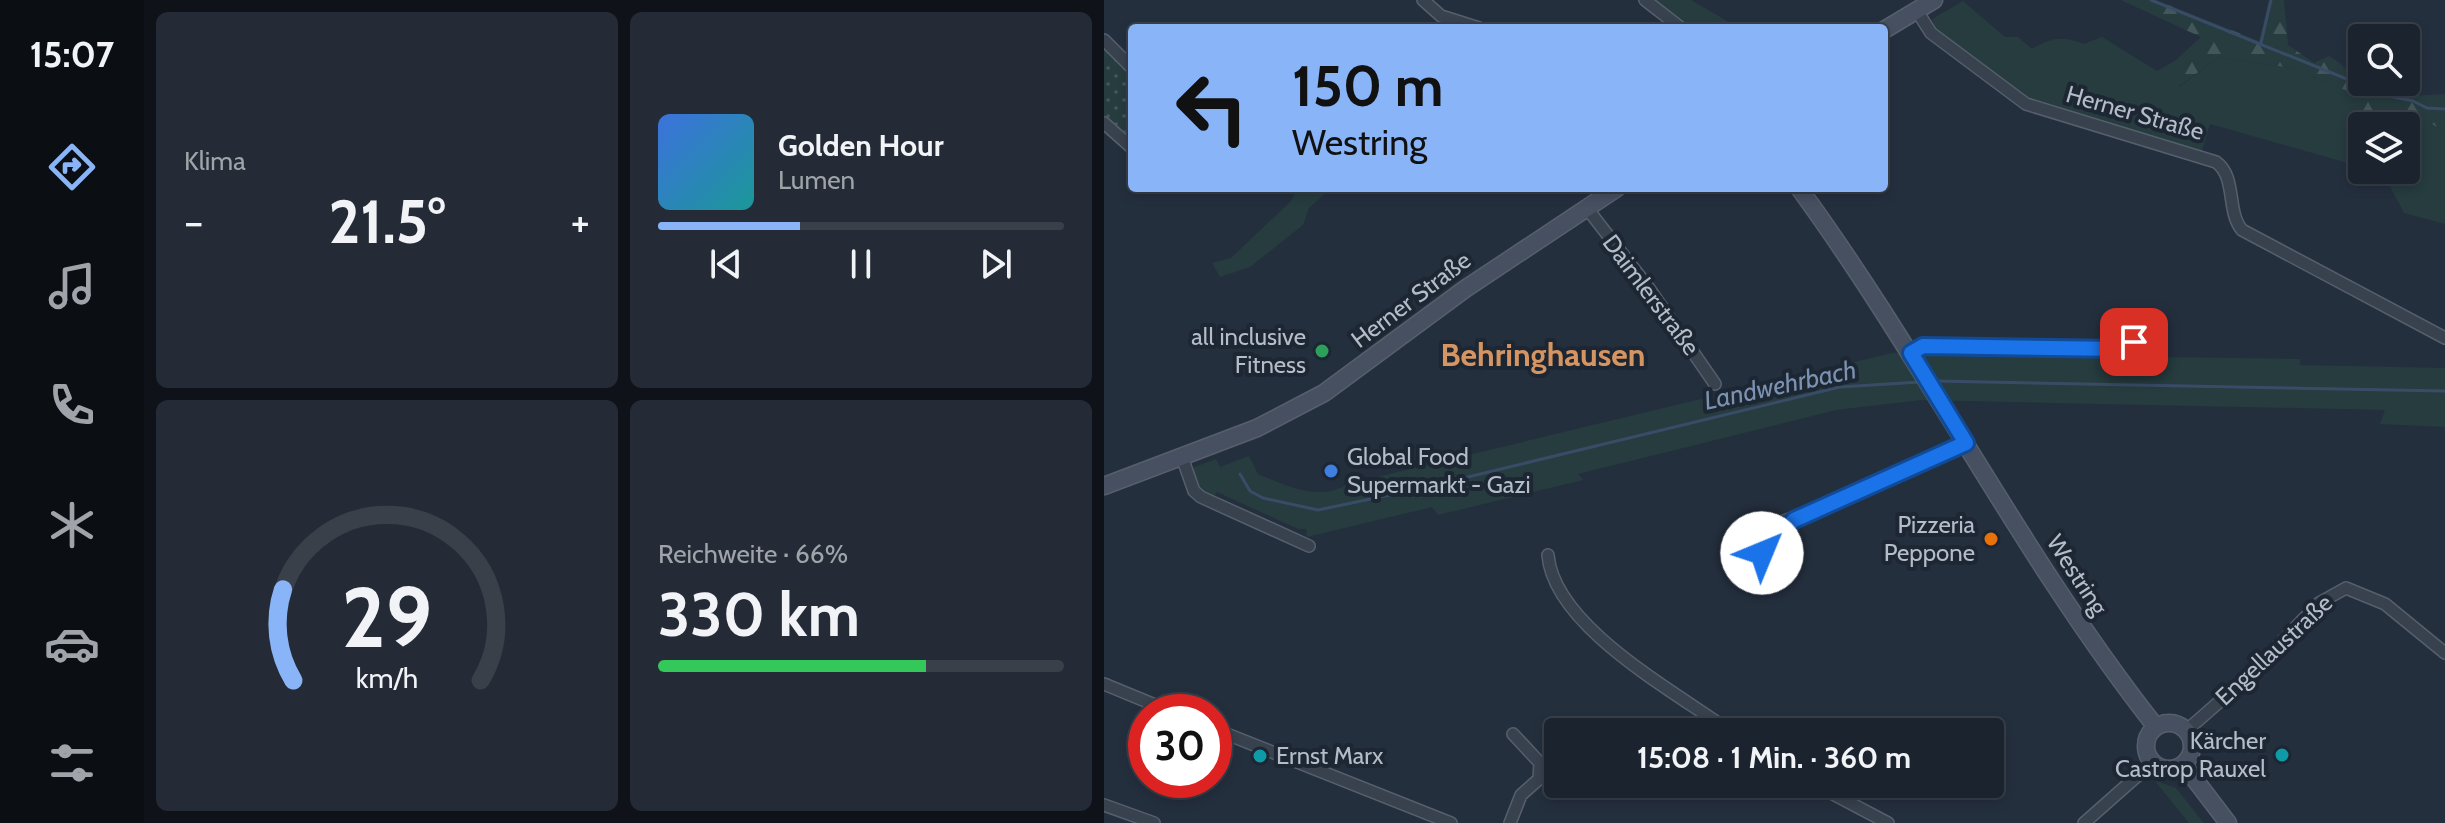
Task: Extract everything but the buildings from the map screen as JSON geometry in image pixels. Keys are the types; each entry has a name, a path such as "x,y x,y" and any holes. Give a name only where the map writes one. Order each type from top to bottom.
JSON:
{"main road":[{"path":"1888,28 1934,0"},
{"name":"Herner Straße","path":"1104,486 1257,428 1324,393 1465,289 1610,192"},
{"name":"Westring","path":"1802,192 1913,356 2085,632 2156,727"},
{"path":"2169,723 2186,731 2191,752 2183,764 2164,768 2153,762 2146,742 2156,727 2169,723"},
{"path":"2183,764 2228,823"}],"street":[{"path":"1423,0 1441,16 1466,24"},
{"path":"1645,0 1676,24"},
{"name":"Herner Straße","path":"1917,11 1931,33 2033,108 2216,162 2225,172 2236,221 2242,230 2445,338"},
{"path":"1104,40 1128,64"},
{"path":"1104,123 1128,144"},
{"name":"Daimlerstraße","path":"1586,207 1654,295 1715,384"},
{"path":"1913,356 1923,346 2119,349 2150,335 2158,335"},
{"path":"1794,520 1966,443"},
{"path":"1182,457 1194,491 1201,497 1309,546"},
{"path":"1548,555 1550,573 1562,595 1594,633 1712,718"},
{"name":"Engellaustraße","path":"2186,731 2252,673 2319,603 2346,588 2385,604 2445,653"},
{"path":"1104,684 1128,694"},
{"path":"1510,823 1521,795 1539,779 1540,763 1513,734"},
{"path":"1232,736 1451,823"},
{"path":"2084,823 2153,762"},
{"path":"1841,798 1888,823"},
{"path":"1104,805 1131,819 1154,823"}],"green space":[{"path":"1656,0 1691,0 1732,24 1683,24"},
{"path":"2121,0 2156,0 2259,41 2269,0 2284,0 2288,45 2314,63 2329,56 2339,63 2348,70 2348,91 2291,68 2219,57 2178,87 2176,60 2201,37"},
{"path":"1963,1 2005,37 2018,37 2032,49 2057,39 2084,44 2102,37 2157,71 2176,60 2179,87 2219,57 2291,68 2348,91 2348,96 2355,96 2352,112 2348,112 2348,163 2210,124 2202,151 2030,101 1936,30 1932,19"},
{"path":"1104,44 1128,68 1128,139 1104,118"},
{"path":"2445,94 2445,131 2431,124 2420,138 2420,112 2352,112 2355,96"},
{"path":"2430,124 2445,131 2445,224 2404,213 2389,184 2420,184 2421,138"},
{"path":"1295,192 1327,192 1309,208 1303,225 1250,267 1220,277 1212,263 1231,258 1291,201"},
{"path":"1892,353 2300,359 2300,365 2445,368 2445,427 2380,424 2385,410 1921,400 1836,410 1578,474 1583,480 1438,515 1432,507 1307,537 1306,529 1298,529 1217,492 1213,498 1200,488 1193,471 1194,467 1216,459 1220,467 1249,456 1258,474 1303,490 1326,492 1348,484"},
{"path":"2154,780 2176,788 2204,823 2189,823"}],"waterway":[{"path":"2151,0 2389,96 2413,101 2427,108 2445,109"},
{"path":"2261,43 2271,0"},
{"name":"Landwehrbach","path":"1936,381 2445,391"},
{"name":"Landwehrbach","path":"1240,474 1250,491 1263,498 1318,510 1414,490 1840,387 1920,382"}],"place":[{"name":"all inclusive Fitness","path":"1322,351"},
{"name":"Global Food Supermarkt - Gazi","path":"1331,471"},
{"name":"Pizzeria Peppone","path":"1991,539"},
{"name":"Kärcher Castrop Rauxel","path":"2282,755"},
{"name":"Ernst Marx","path":"1260,756"}],"district":[{"name":"Behringhausen","path":"1543,355"}],"route":[{"path":"1762,553 1794,520 1966,443 1911,353 1923,346 2119,349 2134,342"}]}
